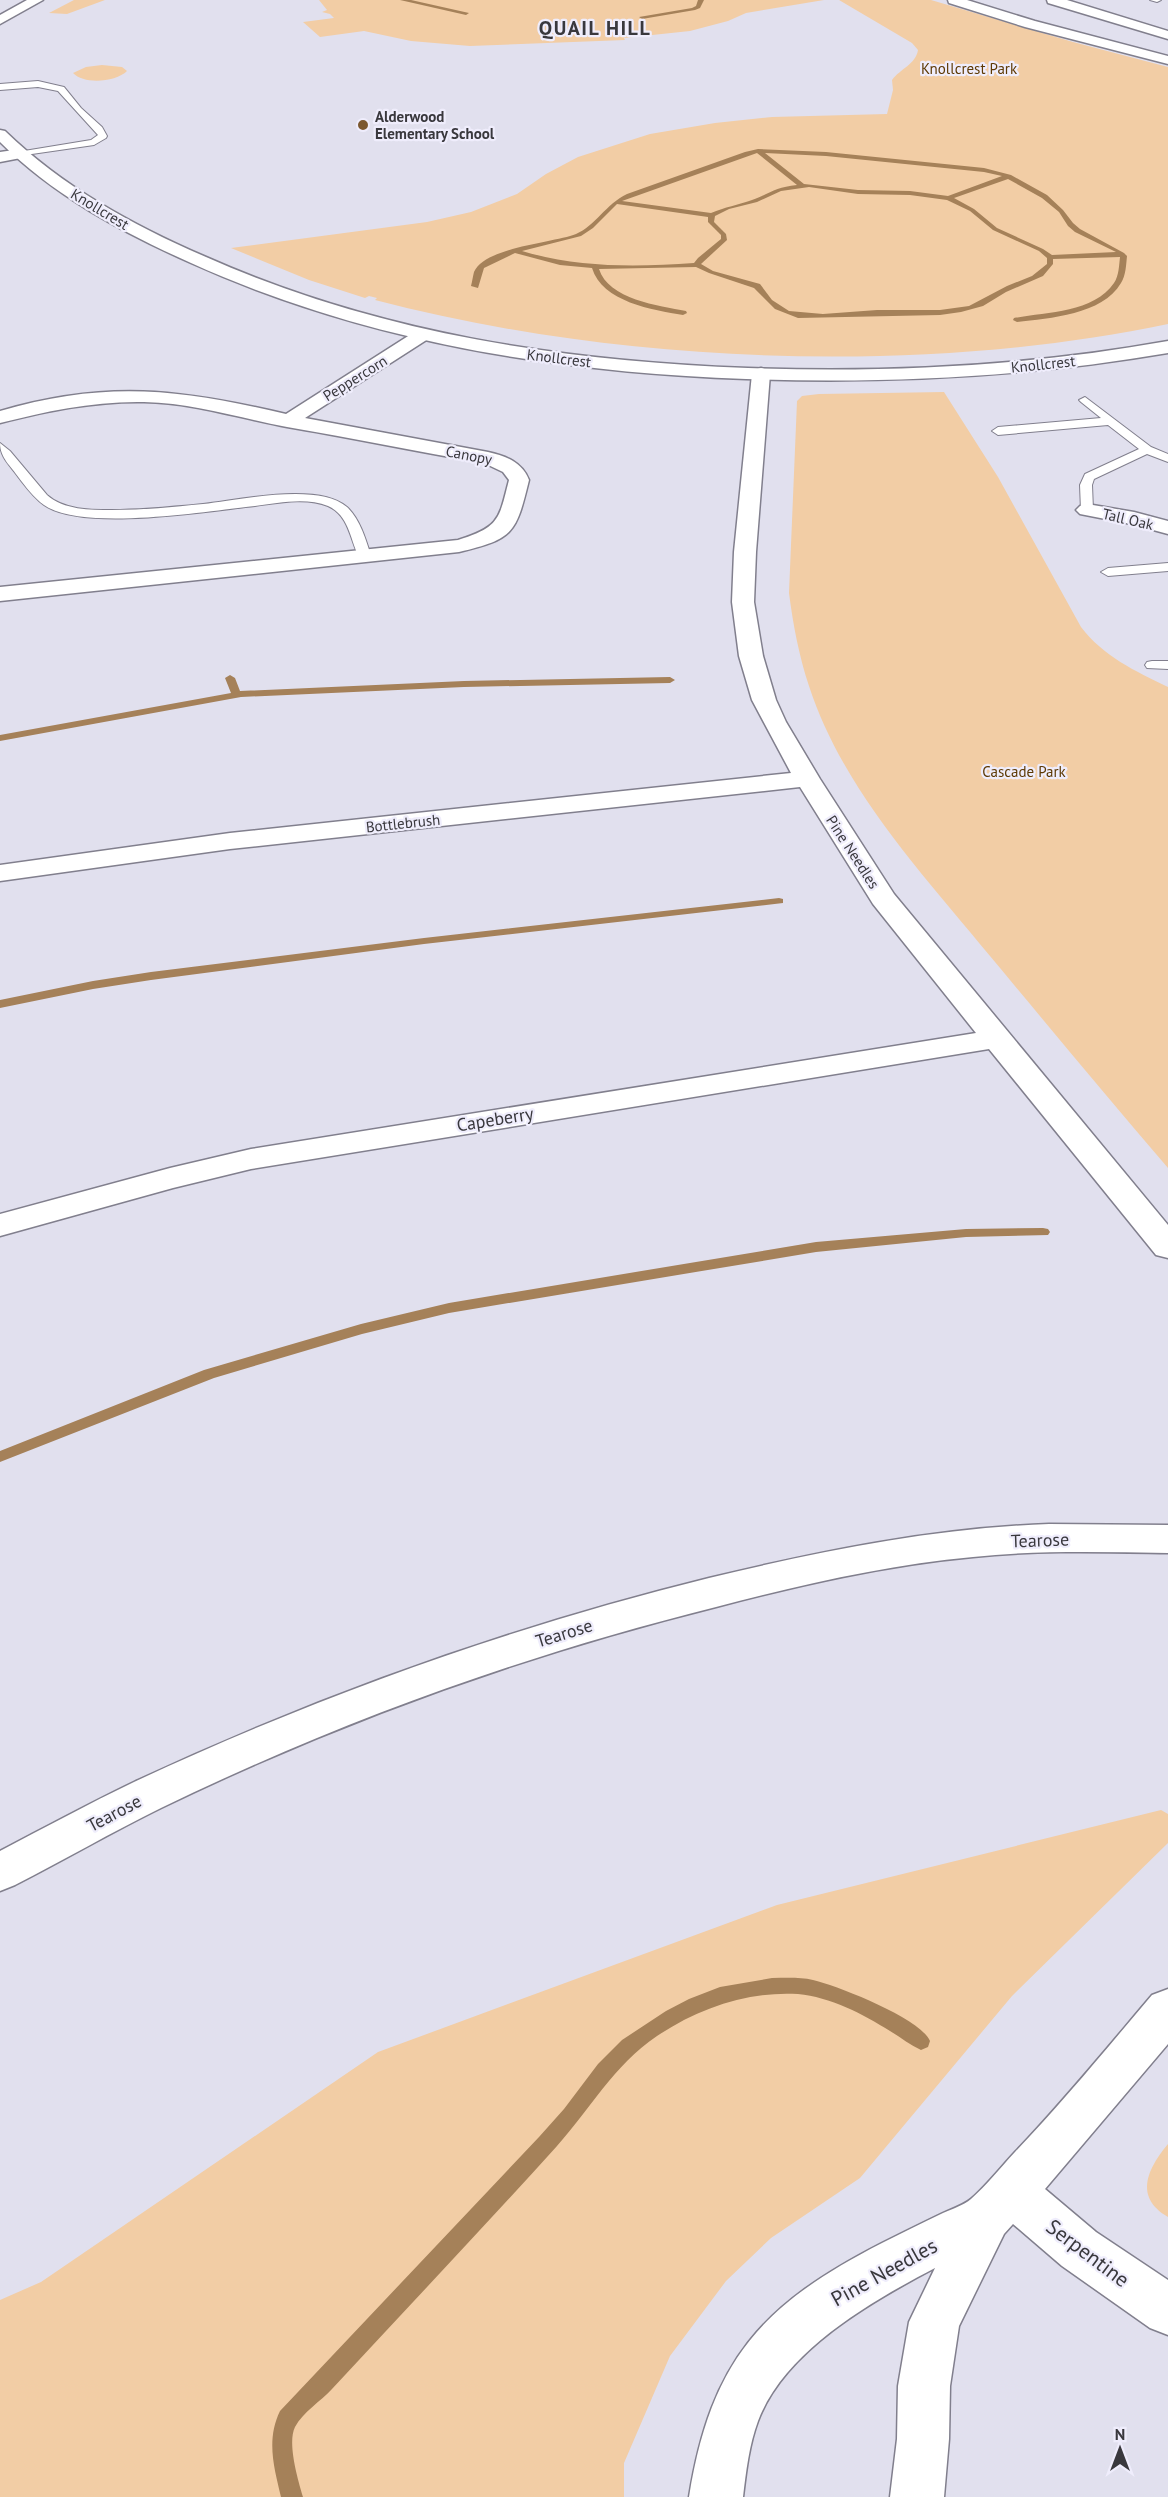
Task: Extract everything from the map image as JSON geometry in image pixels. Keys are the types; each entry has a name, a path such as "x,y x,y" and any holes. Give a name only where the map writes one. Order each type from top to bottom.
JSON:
{"street":[{"path":"0,20 37,0"},
{"path":"954,0 1030,24 1168,60"},
{"path":"1053,0 1168,35"},
{"name":"Knollcrest","path":"0,134 55,182 96,209 209,267 292,300 359,320 493,348 593,362 702,372 869,375 958,372 1098,359 1168,347"},
{"path":"0,157 21,154"},
{"name":"Peppercorn","path":"288,421 422,335"},
{"name":"Pine Needles","path":"762,374 745,552 743,602 745,628 764,700 807,779 883,898 1168,1247"},
{"name":"Canopy","path":"0,417 79,400 147,396 201,402 288,421 488,458 505,464 518,475 519,480 509,520 493,534 459,546 0,594"},
{"name":"Tall Oak","path":"1088,510 1134,518 1168,528"},
{"name":"Bottlebrush","path":"0,873 230,841 807,779"},
{"name":"Capeberry","path":"0,1225 159,1181 251,1159 996,1039"},
{"name":"Tearose","path":"0,1872 144,1797 343,1709 456,1666 636,1611 807,1570 975,1542 1051,1538 1168,1539"},
{"name":"Pine Needles","path":"917,2497 923,2439 924,2386 934,2322 999,2204 1168,2010"},
{"name":"Pine Needles","path":"716,2497 737,2406 761,2364 804,2321 853,2285 999,2204"},
{"name":"Serpentine","path":"999,2204 1078,2249 1168,2310"}],"lane":[{"path":"0,87 38,84 61,89 103,136 93,142 21,154"},
{"path":"1085,400 1109,422 1148,450 1168,458"},
{"path":"998,431 1109,422"},
{"path":"0,447 48,502 61,509 78,513 143,513 291,498 331,502 342,508 351,518 364,556"},
{"path":"1088,510 1086,485 1089,477 1148,450"},
{"path":"1108,572 1168,567"},
{"path":"1152,665 1168,665"}],"green space":[{"path":"74,0 105,0 67,14 49,13"},
{"path":"319,0 824,0 746,13 728,21 690,31 624,38 625,40 470,46 411,41 364,31 320,37 303,22 334,18 322,12 327,10"},
{"name":"Knollcrest Park","path":"839,0 931,0 1168,67 1168,324 1073,341 974,351 872,356 770,356 668,349 567,338 469,322 375,300 377,298 369,296 365,298 309,280 231,248 427,222 471,212 517,194 546,174 578,157 650,134 715,123 772,117 887,114 893,90 892,80 911,63 918,50 912,43"},
{"path":"102,65 122,67 127,71 115,78 100,81 78,77 73,73 86,67"},
{"name":"Cascade Park","path":"944,392 998,477 1081,627 1109,655 1168,687 1168,1168 912,862 887,829 842,760 824,724 805,675 789,593 797,401 802,396 819,394"},
{"path":"1161,1810 1168,1814 1168,1843 1012,1996 860,2178 771,2238 726,2281 670,2356 624,2463 624,2497 0,2497 0,2300 41,2282 378,2052 777,1905"},
{"path":"1168,2144 1168,2217 1150,2201 1147,2182 1150,2172"}],"waterway":[{"path":"403,0 466,13"},
{"path":"642,17 693,9 698,7 701,0"},
{"path":"615,202 747,153 758,151"},
{"path":"758,151 802,185"},
{"path":"758,151 826,154 984,170 1007,177"},
{"path":"949,198 1007,177"},
{"path":"1007,177 1026,184 1044,196 1078,230 1122,254"},
{"path":"712,215 727,208 755,201 779,189 809,185 858,192 910,193 949,198"},
{"path":"949,198 972,210 995,229 1041,250 1050,257"},
{"path":"515,251 579,235 591,227 615,202"},
{"path":"615,202 712,215"},
{"path":"697,265 700,259 724,240 724,235 711,222 712,215"},
{"path":"475,286 478,272 482,267 515,251"},
{"path":"515,251 537,258 582,266 628,268 697,265"},
{"path":"1017,320 1072,310 1098,300 1117,284 1124,256 1122,254"},
{"path":"1050,257 1122,254"},
{"path":"697,265 711,272 757,286 769,302 787,313 823,317 877,312 940,312 971,308 1009,287 1035,278 1046,270 1050,264 1050,257"},
{"path":"595,268 598,278 617,293 645,305 683,313"},
{"path":"230,678 236,694"},
{"path":"0,738 241,694 464,684 670,680"},
{"path":"0,1004 151,976 424,941 779,901"},
{"path":"0,1457 209,1374 361,1329 449,1308 816,1247 966,1233 1043,1232"},
{"path":"292,2497 282,2446 282,2436 288,2419 552,2137 610,2064 650,2031 672,2017 720,1996 746,1989 798,1986 828,1992 862,2006 921,2041"}],"place":[{"name":"Alderwood Elementary School","path":"363,125"}],"district":[{"name":"QUAIL HILL","path":"595,28"}]}
